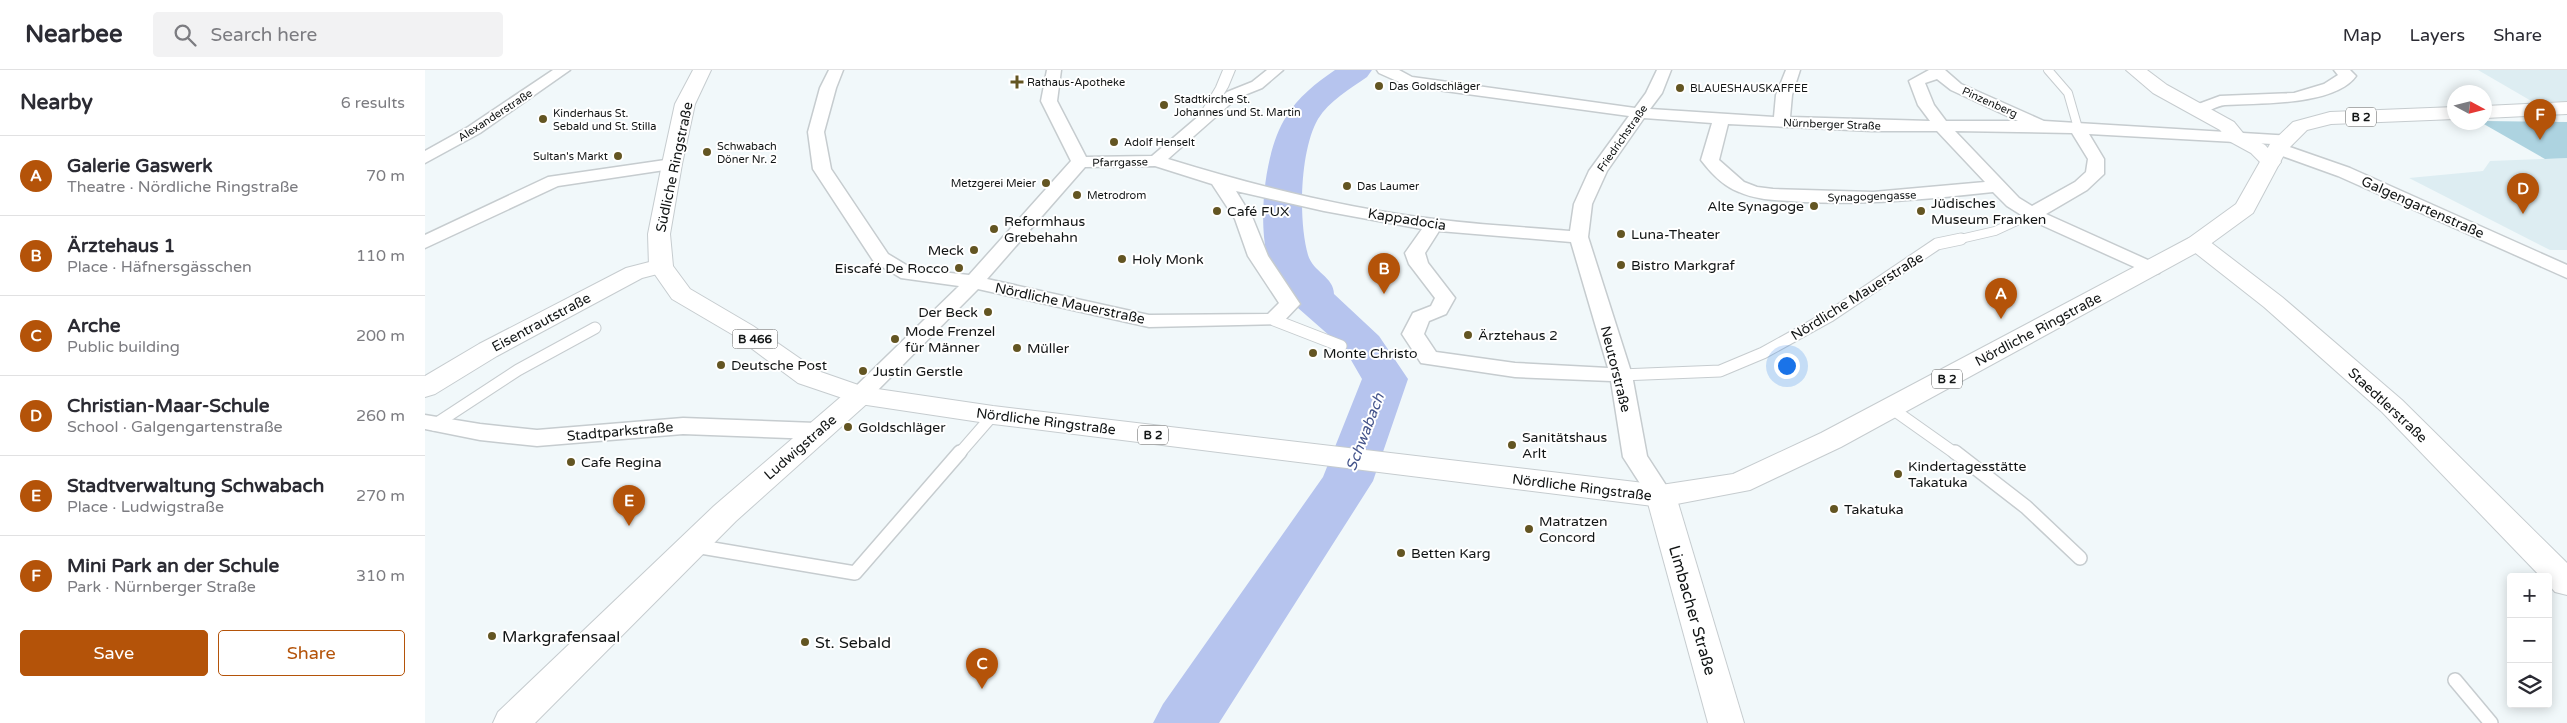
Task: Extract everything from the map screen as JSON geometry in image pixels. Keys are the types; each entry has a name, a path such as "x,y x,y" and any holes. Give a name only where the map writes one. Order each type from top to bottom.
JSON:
{"main road":[{"name":"Südliche Ringstraße","path":"661,266 659,234 672,164 685,104 702,70"},
{"path":"2135,70 2160,89 2199,109 2258,149 2275,147"},
{"path":"2492,112 2567,108"},
{"name":"B 2","path":"2275,147 2300,126 2330,118 2447,113"},
{"name":"Nördliche Ringstraße","path":"860,395 993,415 1661,496 1739,483 1831,440 2152,269 2197,243 2245,208 2275,147"},
{"name":"Staedtlerstraße","path":"2197,243 2273,302 2392,406 2567,583"},
{"name":"Eisentrautstraße","path":"425,388 488,350 634,274 661,266"},
{"name":"B 466","path":"661,266 681,294 744,331 808,377 860,395"},
{"name":"Ludwigstraße","path":"511,723 691,546 816,431 860,395"},
{"name":"Limbacher Straße","path":"1661,496 1726,723"}],"street":[{"name":"Alexanderstraße","path":"425,158 474,130 563,70"},
{"name":"Nördliche Mauerstraße","path":"836,70 827,88 816,132 822,168 881,258 908,274 974,282 1149,321 1274,320"},
{"path":"1054,70 1049,101 1080,162"},
{"path":"1201,122 1222,88 1229,70"},
{"path":"1156,161 1232,95 1257,85 1276,70"},
{"name":"Nürnberger Straße","path":"1384,70 1399,75 1408,81 1640,113 1721,119 1781,123 1942,127 2043,126 2232,131"},
{"name":"Friedrichstraße","path":"1579,237 1583,204 1598,171 1654,93 1664,70"},
{"path":"1781,123 1784,95 1793,70"},
{"path":"2199,109 2220,101 2295,98 2329,87 2348,76 2341,70"},
{"name":"Pinzenberg","path":"1942,127 1926,105 1917,81 1938,72 1957,87 2043,126"},
{"name":"Synagogengasse","path":"1721,119 1710,160 1716,168 1747,190 1766,194 1837,199 1925,194 1997,186"},
{"path":"1942,127 2013,202 2032,214 2152,269"},
{"name":"Nördliche Mauerstraße","path":"2032,214 2081,186 2095,174 2097,158 2078,128"},
{"name":"Galgengartenstraße","path":"2275,147 2344,172 2567,272"},
{"name":"Pfarrgasse","path":"1080,162 1156,161 1238,186"},
{"name":"Ludwigstraße","path":"860,395 974,282 1080,162"},
{"path":"425,242 554,181 672,164"},
{"path":"1218,180 1233,199 1244,219 1257,256 1290,304 1274,320"},
{"name":"Kappadocia","path":"1238,186 1324,206 1434,225 1579,237"},
{"name":"Nördliche Mauerstraße","path":"1434,225 1415,253 1419,264 1445,298 1439,310 1420,317 1413,334 1429,358 1515,370 1621,375"},
{"name":"Neutorstraße","path":"1579,237 1621,375 1635,457 1661,496"},
{"name":"Stadtparkstraße","path":"430,423 537,438 683,426 816,431"}],"lane":[{"name":"Nördliche Mauerstraße","path":"2049,70 2068,93 2078,128"},
{"name":"Nördliche Mauerstraße","path":"1621,375 1720,371 1763,353 1830,316 1937,244 1995,231 2032,214"},
{"name":"Nördliche Mauerstraße","path":"1274,320 1341,346"},
{"path":"430,423 518,370 595,328"},
{"path":"1891,408 1967,461 2019,502 2080,558"},
{"path":"691,546 855,573 993,415"},
{"path":"2455,680 2491,723"}],"shaded area":[{"path":"2478,70 2567,70 2567,101 2533,102"},
{"path":"2492,121 2567,122 2567,158 2545,159 2492,129"},
{"path":"2567,158 2567,250 2550,250 2409,178 2483,171 2490,161"}],"waterway":[{"name":"Schwabach","path":"1185,723 1347,481 1385,379 1363,345 1334,316 1313,299 1313,288 1297,276 1287,252 1285,236 1284,203 1287,165 1295,131 1311,106 1323,94 1356,70"}],"place":[{"name":"Rathaus-Apotheke","path":"1017,82"},
{"name":"Das Goldschläger","path":"1379,86"},
{"name":"BLAUESHAUSKAFFEE","path":"1680,88"},
{"name":"Stadtkirche St. Johannes und St. Martin","path":"1164,105"},
{"name":"Kinderhaus St. Sebald und St. Stilla","path":"543,119"},
{"name":"Mini Park an der Schule","path":"2540,140"},
{"name":"Adolf Henselt","path":"1114,142"},
{"name":"Schwabach Döner Nr. 2","path":"707,152"},
{"name":"Sultan's Markt","path":"618,156"},
{"name":"Metzgerei Meier","path":"1046,183"},
{"name":"Das Laumer","path":"1347,186"},
{"name":"Metrodrom","path":"1077,195"},
{"name":"Alte Synagoge","path":"1814,206"},
{"name":"Café FUX","path":"1217,211"},
{"name":"Jüdisches Museum Franken","path":"1921,211"},
{"name":"Christian-Maar-Schule","path":"2523,214"},
{"name":"Reformhaus Grebehahn","path":"994,229"},
{"name":"Luna-Theater","path":"1621,234"},
{"name":"Meck","path":"974,250"},
{"name":"Holy Monk","path":"1122,259"},
{"name":"Bistro Markgraf","path":"1621,265"},
{"name":"Eiscafé De Rocco","path":"959,268"},
{"name":"Ärztehaus 1","path":"1384,294"},
{"name":"Der Beck","path":"988,312"},
{"name":"Galerie Gaswerk","path":"2001,319"},
{"name":"Ärztehaus 2","path":"1468,335"},
{"name":"Mode Frenzel für Männer","path":"895,339"},
{"name":"Müller","path":"1017,348"},
{"name":"Monte Christo","path":"1313,353"},
{"name":"Deutsche Post","path":"721,365"},
{"name":"Justin Gerstle","path":"863,371"},
{"name":"Goldschläger","path":"848,427"},
{"name":"Sanitätshaus Arlt","path":"1512,445"},
{"name":"Cafe Regina","path":"571,462"},
{"name":"Kindertagesstätte Takatuka","path":"1898,474"},
{"name":"Takatuka","path":"1834,509"},
{"name":"Stadtverwaltung Schwabach","path":"629,526"},
{"name":"Matratzen Concord","path":"1529,529"},
{"name":"Betten Karg","path":"1401,553"},
{"name":"Markgrafensaal","path":"492,636"},
{"name":"St. Sebald","path":"805,642"},
{"name":"Arche","path":"982,689"}]}
